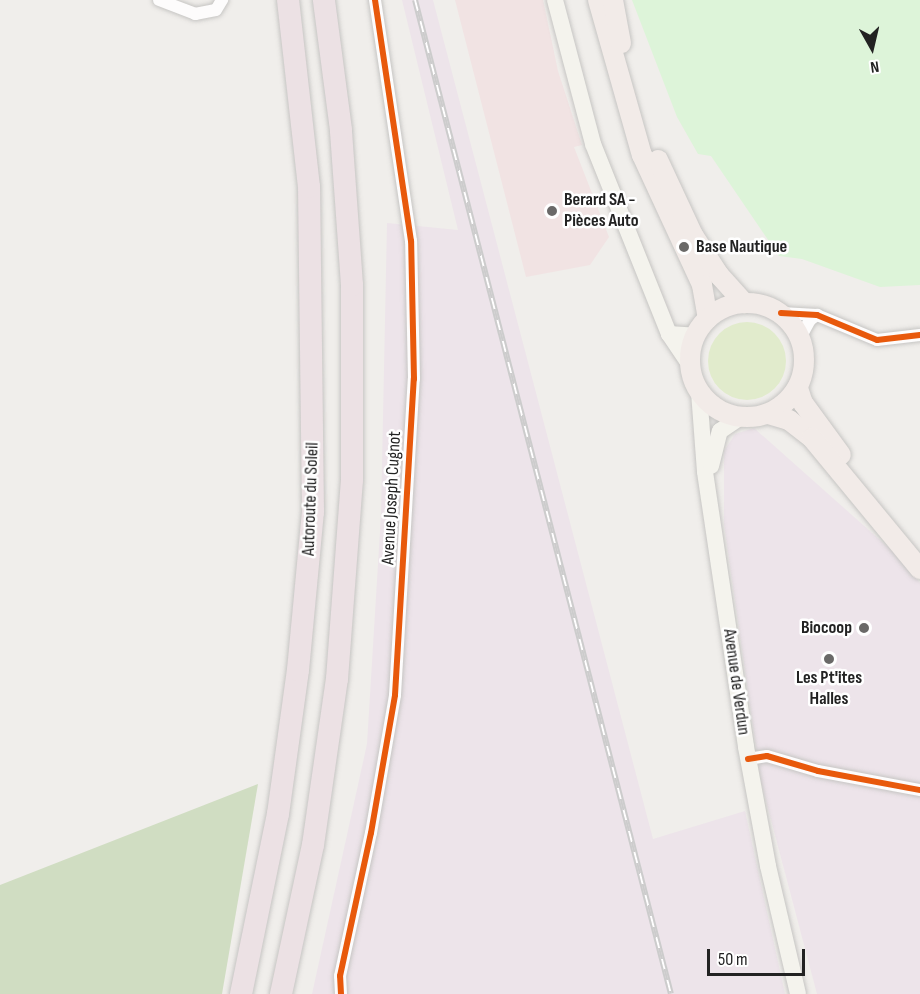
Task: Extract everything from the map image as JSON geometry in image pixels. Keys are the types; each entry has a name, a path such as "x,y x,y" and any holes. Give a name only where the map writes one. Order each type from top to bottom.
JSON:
{"highway":[{"name":"Autoroute du Soleil","path":"241,994 278,814 298,670 313,512 309,187 288,0"},
{"name":"Autoroute du Soleil","path":"281,994 313,845 337,679 352,480 352,285 341,130 324,0"}],"main road":[{"path":"555,0 593,144 669,334 689,364 699,392 712,509"},
{"path":"598,0 642,155 702,285 708,318"},
{"path":"613,0 626,59 654,152 693,235 719,275 744,303"},
{"path":"689,364 695,336 708,318 718,310 744,303 764,305 781,313 800,338 805,354 798,388 790,399 768,414"},
{"path":"669,334 695,336"},
{"path":"798,388 803,403 839,452 920,549"},
{"path":"699,392 710,405 739,418"},
{"path":"712,509 715,441 720,431 739,418 768,414 789,420 812,438 920,569"},
{"name":"Avenue de Verdun","path":"712,509 748,759 798,994"}],"street":[{"path":"159,0 195,14 216,9 222,0"},
{"name":"Avenue Joseph Cugnot","path":"341,994 340,976 371,833 395,695 414,379 411,241 375,0"},
{"path":"781,313 817,315 877,340 920,335"},
{"path":"800,338 810,320 817,315"},
{"path":"748,759 767,756 818,771 920,790"}],"shaded area":[{"path":"402,0 433,0 653,839 745,811 785,994 312,994 367,744 381,515 387,223 458,230"},
{"path":"455,0 543,0 558,71 582,145 574,147 609,237 590,265 526,277"},
{"path":"754,428 898,556 920,583 920,994 817,994 761,782 724,525 724,451 735,434"}],"green space":[{"path":"632,0 920,0 920,285 880,287 802,259 779,256 711,156 698,154 677,117"},
{"path":"747,322 762,325 779,339 786,361 783,376 769,393 747,400 732,397 715,383 708,361 711,346 725,329"},
{"path":"258,784 222,994 0,994 0,885"}],"railway":[{"path":"415,0 671,994"}],"cycle path":[{"path":"341,994 340,976 371,833 395,695 414,379 411,241 375,0"},
{"path":"781,313 817,315 877,340 920,335"},
{"path":"748,759 767,756 818,771 920,790"}],"place":[{"name":"Berard SA - Pièces Auto","path":"552,211"},
{"name":"Base Nautique","path":"684,247"},
{"name":"Biocoop","path":"864,628"},
{"name":"Les Pt'ites Halles","path":"829,659"}]}
